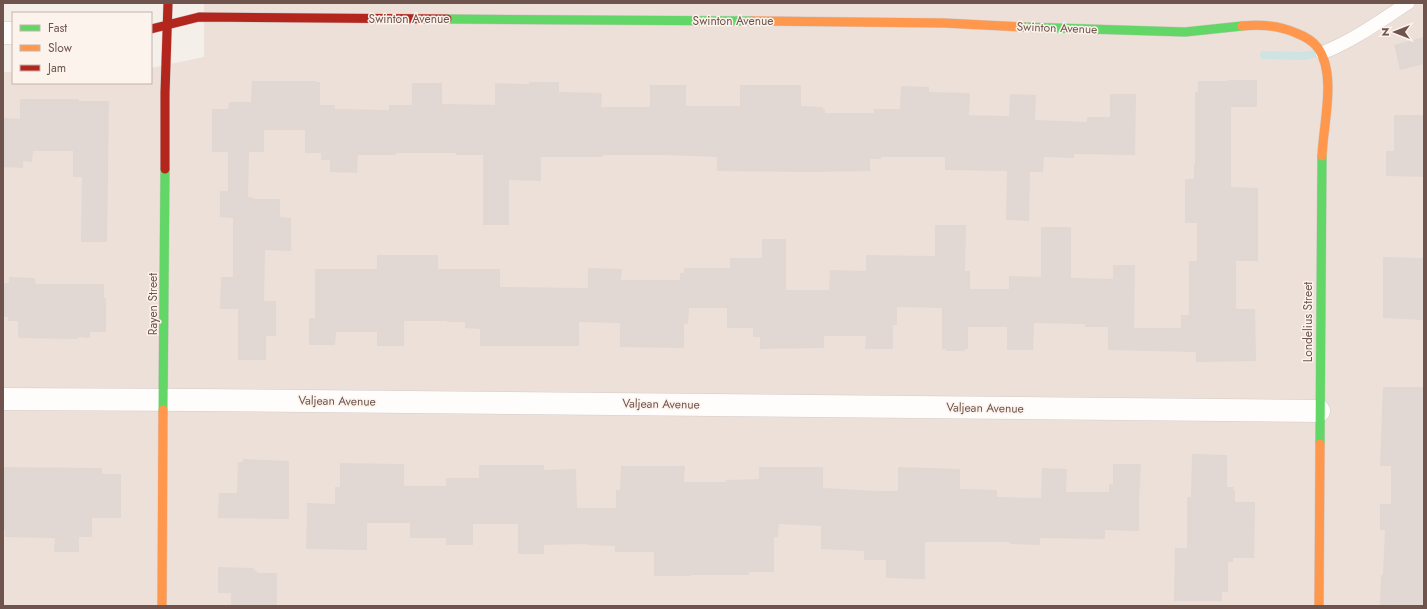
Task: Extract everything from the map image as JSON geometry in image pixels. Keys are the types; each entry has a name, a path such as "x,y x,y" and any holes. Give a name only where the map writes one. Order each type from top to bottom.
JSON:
{"street":[{"name":"Rayen Street","path":"162,606 168,3"},
{"name":"Swinton Avenue","path":"152,29 199,17 944,23 1177,32 1202,32 1259,25 1278,27 1298,34 1313,43"},
{"name":"Londelius Street","path":"1313,43 1322,53 1327,67 1321,170 1319,606"},
{"name":"Valjean Avenue","path":"3,399 1319,411"}],"lane":[{"path":"1322,53 1350,40 1408,3"}],"shaded area":[{"path":"204,3 1424,3 1424,606 3,606 3,72 12,72 12,84 152,84 152,68 204,57"}],"building":[{"path":"1424,37 1424,64 1400,70 1394,45"},
{"path":"1257,80 1257,107 1231,107 1231,187 1258,188 1258,261 1236,261 1236,309 1255,309 1256,361 1196,362 1196,352 1108,350 1108,327 1085,327 1085,324 1034,323 1033,350 1007,350 1007,327 968,327 968,349 965,349 965,351 946,351 946,349 942,349 942,308 897,307 897,325 893,325 893,349 865,349 866,336 824,336 824,348 760,349 760,337 753,337 753,328 727,328 727,308 689,308 688,324 684,324 684,348 620,347 620,323 579,322 579,346 480,346 480,329 465,328 465,322 447,321 404,321 404,346 377,346 377,332 336,332 335,345 309,345 309,318 315,318 315,269 377,269 377,255 438,255 438,269 500,269 500,287 588,288 588,268 622,269 621,280 680,280 680,273 684,273 684,268 730,268 730,258 762,258 762,239 786,239 786,290 829,290 830,270 866,271 866,255 935,256 935,225 966,225 965,271 970,271 970,289 1009,289 1009,276 1041,277 1041,227 1071,227 1071,278 1113,279 1113,265 1135,265 1134,328 1181,328 1181,315 1189,315 1189,261 1197,261 1197,223 1185,223 1185,179 1194,179 1195,92 1198,92 1198,81"},
{"path":"252,81 316,81 320,82 320,105 335,105 335,109 389,110 389,105 412,105 412,83 442,83 442,104 495,105 495,83 529,84 529,82 559,82 559,92 602,93 601,107 650,107 650,85 686,85 686,106 740,106 740,85 801,85 801,106 823,107 823,109 825,109 825,113 874,113 874,109 900,109 901,86 929,87 929,92 970,93 969,115 1009,116 1010,94 1036,95 1035,120 1087,122 1087,117 1110,117 1110,94 1136,94 1135,155 1074,154 1074,158 1044,157 1043,172 1030,172 1029,221 1006,220 1007,171 945,170 945,157 881,157 881,159 870,159 870,171 808,172 717,171 717,157 603,155 603,157 541,157 541,181 509,180 509,225 483,225 483,155 456,155 456,153 396,153 396,155 358,155 357,173 330,172 330,160 321,160 321,153 305,153 305,130 264,130 264,152 249,152 248,197 254,199 280,199 280,217 291,218 291,251 265,250 264,301 276,301 276,336 266,336 266,360 238,360 238,309 220,309 221,277 233,277 233,218 220,217 220,191 228,191 228,152 212,152 212,109 228,109 229,102 251,102"},
{"path":"20,99 79,99 79,101 109,101 107,242 81,242 82,177 73,177 73,151 33,151 32,162 23,161 23,168 3,167 4,118 20,119"},
{"path":"1394,115 1424,115 1424,177 1386,176 1386,151 1394,151"},
{"path":"1383,257 1424,258 1424,320 1383,318"},
{"path":"9,277 35,278 35,283 37,284 104,284 104,298 106,298 106,332 90,332 90,338 78,337 78,339 18,338 18,321 8,321 8,317 3,317 3,283 9,283"},
{"path":"1383,387 1424,387 1424,606 1380,606 1385,530 1380,530 1380,504 1391,504 1391,466 1380,466"},
{"path":"1192,454 1227,455 1227,487 1234,487 1235,502 1255,502 1254,558 1233,558 1233,562 1228,562 1228,592 1222,592 1222,601 1174,601 1175,548 1187,548 1187,497 1191,497"},
{"path":"243,459 289,461 289,519 218,518 219,493 237,493 238,462 243,462"},
{"path":"340,463 404,464 404,486 446,486 446,478 479,478 479,465 544,465 544,470 576,469 577,508 616,508 616,490 620,490 621,466 685,466 684,482 726,482 726,480 759,479 759,467 823,467 823,488 876,491 898,491 898,467 960,469 960,489 997,490 997,497 1041,498 1042,468 1067,469 1066,492 1109,492 1109,484 1113,484 1113,464 1141,464 1139,531 1105,530 1105,539 1040,538 1040,545 1010,544 1010,542 925,542 925,579 886,578 886,560 864,560 864,551 821,549 821,526 779,524 778,537 774,537 774,572 749,572 749,575 654,576 654,552 615,552 615,546 587,544 544,545 544,554 518,554 518,524 473,524 473,545 446,545 446,538 410,538 410,523 367,523 367,550 306,549 307,503 335,504 335,487 340,487"},
{"path":"3,467 102,468 102,474 121,474 121,518 92,518 92,537 79,537 79,552 54,552 55,538 5,537 5,530 3,530"},
{"path":"218,567 253,568 258,573 277,573 277,606 231,606 231,593 218,593"}],"waterway":[{"path":"1264,55 1303,56 1319,53"}],"traffic: fast":[{"path":"447,19 752,21"},
{"path":"1024,27 1185,32 1242,26"},
{"path":"1320,444 1322,156"},
{"path":"163,410 165,169"}],"traffic: slow":[{"path":"752,21 944,23 1024,27"},
{"path":"1242,26 1262,25 1289,30 1305,37 1314,43 1318,48 1324,59 1328,86 1322,156"},
{"path":"162,606 163,410"},
{"path":"1319,606 1320,444"}],"traffic: jam":[{"path":"165,169 165,93 168,3"},
{"path":"152,29 199,17 447,19"}]}
